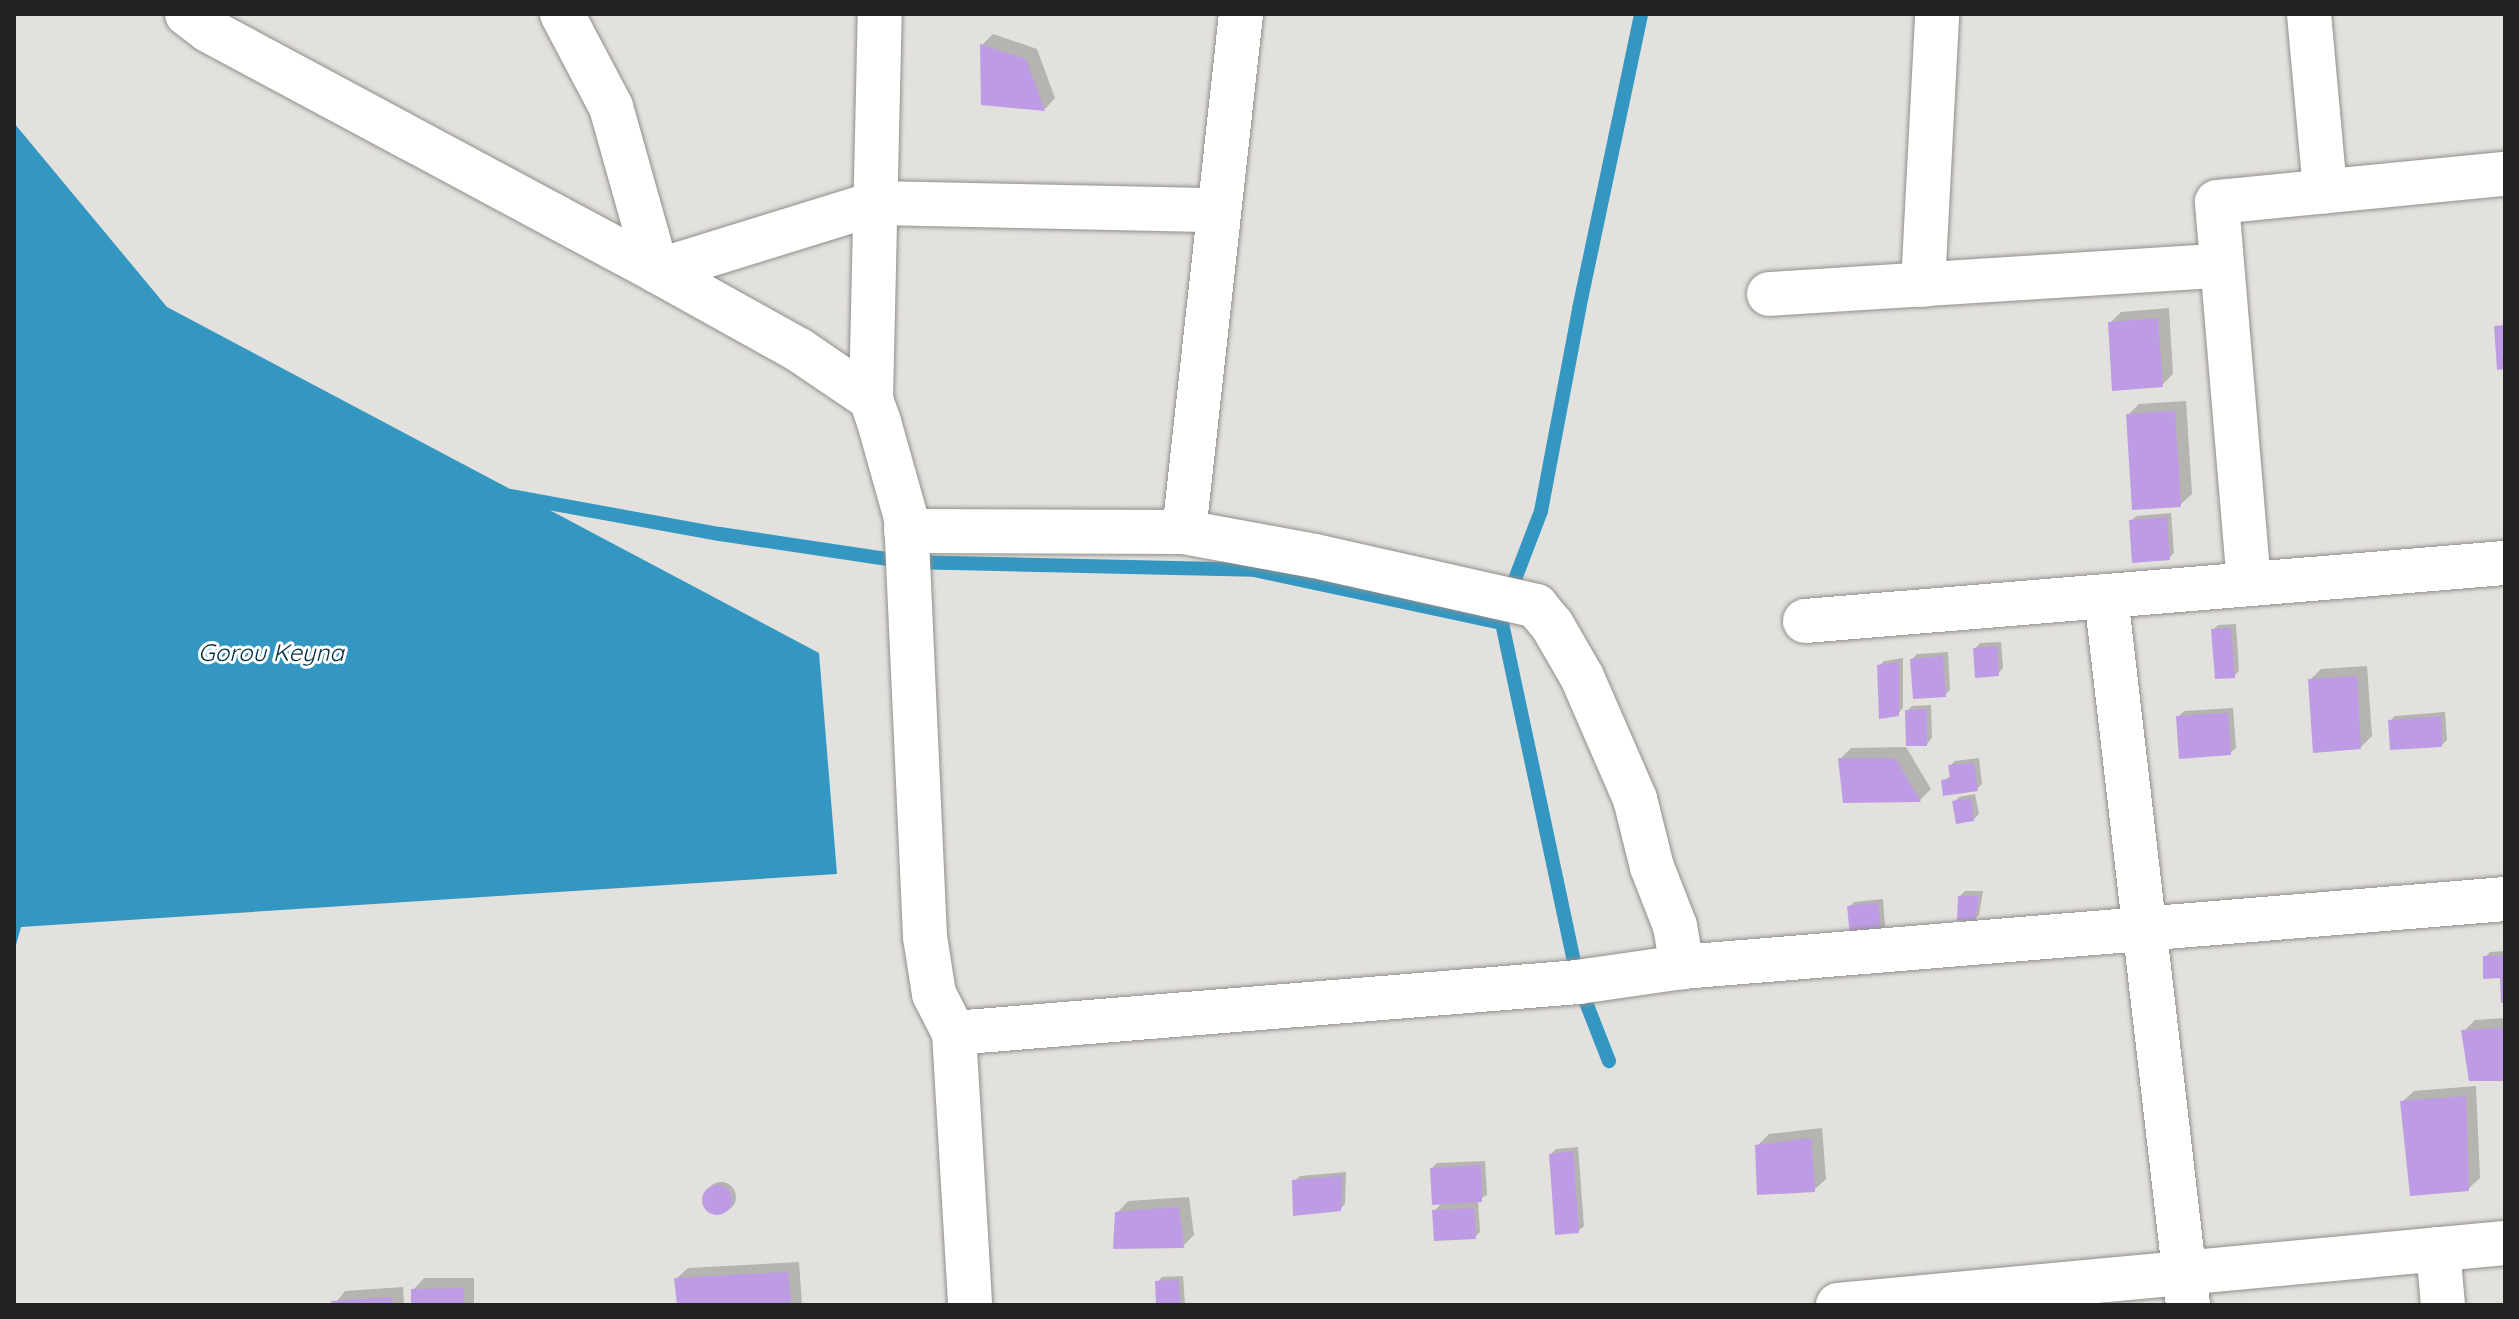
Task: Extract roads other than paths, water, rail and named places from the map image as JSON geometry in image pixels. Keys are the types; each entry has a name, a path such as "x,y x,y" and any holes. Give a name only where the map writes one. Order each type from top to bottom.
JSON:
{"street":[{"path":"187,14 208,30 799,350 871,399"},
{"path":"562,14 611,107 657,271"},
{"path":"880,14 871,399 893,471 906,531 925,937 934,994 954,1033 970,1305"},
{"path":"1184,532 1241,14"},
{"path":"1923,285 1937,14"},
{"path":"2309,14 2325,191"},
{"path":"2249,584 2217,202 2505,174"},
{"path":"657,271 876,203 1219,210"},
{"path":"1769,294 2220,266"},
{"path":"906,531 1184,532 1315,556 1536,606 1552,625 1582,677 1635,799 1652,867 1675,926 1682,967"},
{"path":"1805,621 2505,563"},
{"path":"2106,596 2186,1289"},
{"path":"954,1033 1578,982 1682,967 2505,899"},
{"path":"1838,1305 2186,1289 2438,1249 2505,1243"},
{"path":"2438,1249 2443,1305"}],"water":[{"name":"Gorou Keyna","path":"14,123 167,307 819,653 837,874 21,927 14,952"}],"waterway":[{"path":"1509,595 1541,511 1579,309 1641,14"},
{"path":"510,496 720,534 908,562 1254,570 1502,623 1578,982 1609,1061"}]}
